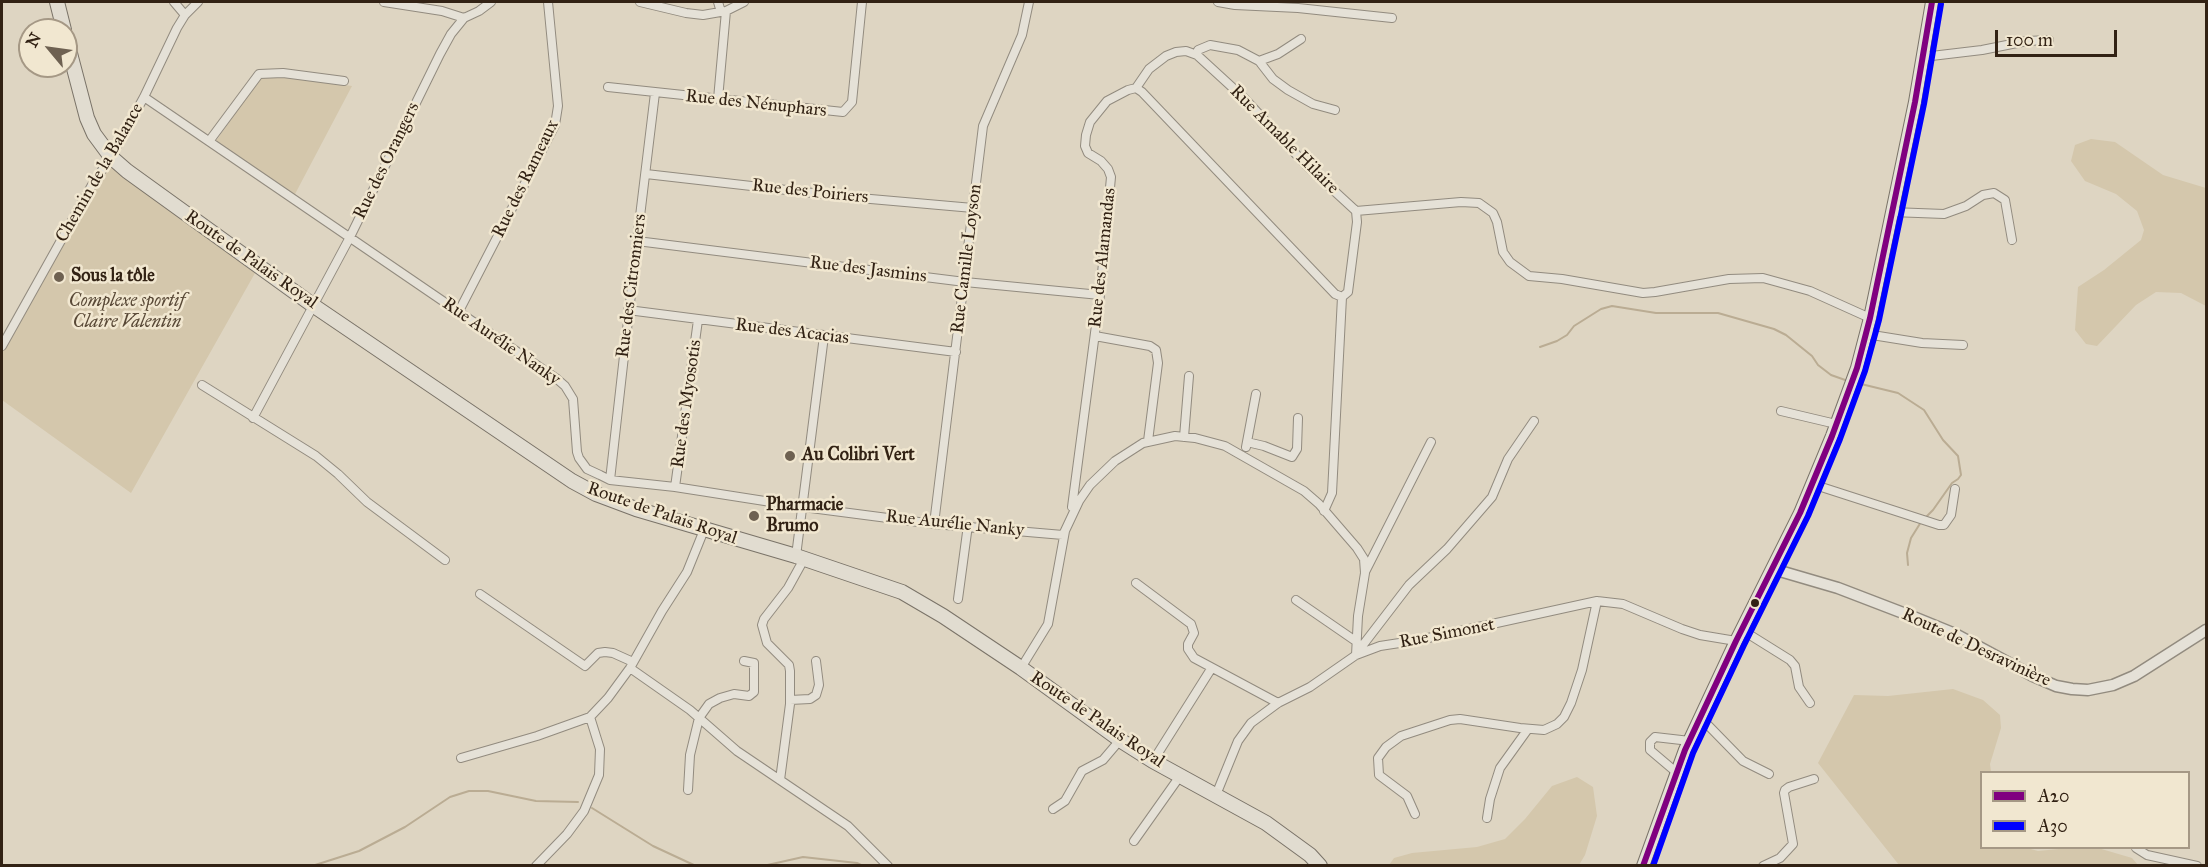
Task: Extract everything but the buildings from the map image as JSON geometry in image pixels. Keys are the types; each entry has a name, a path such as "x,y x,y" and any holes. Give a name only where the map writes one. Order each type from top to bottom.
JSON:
{"main road":[{"path":"57,2 61,18"},
{"path":"1643,866 1676,772 1812,484 1857,368 1892,212 1932,2"},
{"name":"Route de Palais Royal","path":"76,78 87,118 94,134 111,157 161,197 314,306 572,482 606,498 902,592 943,616 1021,668 1120,740 1153,761 1266,823 1310,855 1320,866"}],"street":[{"path":"174,2 185,15"},
{"name":"Chemin de la Balance","path":"2,346 92,185 111,157 185,15 198,2"},
{"path":"384,2 442,11 464,18 491,2"},
{"name":"Rue des Rameaux","path":"458,313 555,125 558,106 548,2"},
{"path":"640,2 703,15 723,11 744,2"},
{"path":"718,2 723,11 718,99"},
{"name":"Rue des Nénuphars","path":"608,87 836,113 847,110 852,102 862,2"},
{"name":"Rue Camille Loyson","path":"934,524 983,126 1022,35 1029,2"},
{"path":"1218,2 1392,18"},
{"name":"Rue des Orangers","path":"253,417 349,239 440,54 451,34 464,18"},
{"path":"1259,61 1278,54 1301,39"},
{"path":"1923,57 1982,50 2027,41 2049,40"},
{"path":"1324,510 1332,493 1339,296 1136,88 1149,69 1166,56 1186,51 1197,55 1198,50 1216,45 1239,50 1259,61 1273,79 1288,90 1313,104 1335,110"},
{"name":"Rue Amable Hilaire","path":"1197,55 1245,99 1306,165 1356,211"},
{"path":"210,140 259,74 283,73 344,81"},
{"name":"Rue des Alamandas","path":"1021,668 1048,624 1074,494 1100,295 1112,177 1101,161 1088,153 1085,146 1086,135 1090,122 1107,101 1136,88"},
{"name":"Rue des Citronniers","path":"610,480 636,241 656,93"},
{"name":"Rue Aurélie Nanky","path":"144,97 210,140 349,239 565,386 573,399 576,452 586,469 610,480 675,487 934,524 968,525 1064,536"},
{"name":"Rue des Poiriers","path":"646,174 848,197 973,208"},
{"path":"1892,212 1944,214 1966,206 1983,195 1994,193 2005,200 2012,240"},
{"path":"1339,296 1348,292 1357,222 1356,211 1461,202 1479,203 1493,213 1503,252 1510,262 1529,276 1562,279 1643,293 1729,279 1763,278 1810,291 1870,318"},
{"name":"Rue des Jasmins","path":"636,241 965,282 1100,295"},
{"name":"Rue des Acacias","path":"628,310 956,352"},
{"name":"Rue des Myosotis","path":"675,487 698,320"},
{"path":"1866,334 1922,343 1963,345"},
{"path":"780,780 790,700 789,665 767,643 762,624 788,588 800,558 803,507 824,336"},
{"path":"1095,336 1150,346 1156,350 1158,363 1148,441"},
{"path":"1184,437 1190,376"},
{"path":"202,385 316,456 367,501 445,560"},
{"path":"1245,456 1256,394"},
{"path":"1781,411 1836,424"},
{"path":"1247,442 1264,446 1289,458 1292,457 1297,449 1298,418"},
{"path":"1356,655 1409,585 1447,549 1492,497 1508,459 1534,421"},
{"path":"1064,536 1079,501 1090,485 1115,461 1148,441 1175,436 1225,446 1304,490 1324,510 1364,559 1365,573 1356,655"},
{"path":"1365,573 1431,442"},
{"path":"1812,484 1939,525 1944,525 1951,515 1954,489"},
{"path":"958,599 968,525"},
{"path":"461,758 537,736 590,717 608,698 631,665 687,572 704,530"},
{"name":"Route de Desravinière","path":"1773,569 1838,588 1911,616 1955,634 2041,680 2072,689 2088,690 2105,687 2134,676 2206,630"},
{"path":"1136,583 1191,624 1194,633 1188,644 1190,653 1211,669 1278,703"},
{"path":"480,594 585,666 598,653 613,653 699,718 737,752 848,826 888,866"},
{"path":"1296,600 1357,642"},
{"path":"1415,814 1407,796 1379,775 1378,758 1386,747 1401,736 1438,722 1460,719 1544,730 1557,724 1571,704 1582,670 1597,601"},
{"name":"Rue Simonet","path":"1216,795 1238,741 1251,723 1278,703 1310,687 1356,655 1380,646 1419,640 1597,601 1623,603 1700,635 1739,635"},
{"path":"1739,635 1790,660 1795,666 1799,687 1810,703"},
{"path":"688,790 690,755 699,718 711,702 734,694 749,696 752,694 754,663 744,661"},
{"path":"790,700 810,699 816,695 819,686 816,661"},
{"path":"1153,761 1211,669"},
{"path":"536,866 567,834 584,811 599,775 600,749 590,717"},
{"path":"1700,717 1743,761 1769,774"},
{"path":"1487,818 1500,768 1528,729"},
{"path":"1676,772 1650,750 1650,742 1655,737 1690,741"},
{"path":"1053,809 1062,804 1082,771 1104,760 1120,740"},
{"path":"1134,841 1180,776"},
{"path":"1763,866 1780,858 1793,844 1785,790 1814,779"},
{"path":"2138,849 2147,855 2197,866"}],"green space":[{"path":"266,76 352,86 294,196 216,141 259,79"},
{"path":"2091,139 2115,142 2163,175 2206,188 2206,306 2181,293 2156,292 2136,305 2097,346 2086,344 2075,330 2078,287 2104,270 2141,240 2144,230 2137,211 2116,194 2085,181 2071,161 2075,145"},
{"name":"Complexe sportif Claire Valentin","path":"111,157 259,266 131,493 2,400 2,346"},
{"path":"1953,689 1983,700 2000,715 2001,728 1990,764 1991,771 1980,771 1980,849 2038,851 2101,849 2132,858 2138,865 1899,865 1818,763 1854,695 1888,696"},
{"path":"1577,777 1593,787 1597,816 1585,855 1579,865 1389,865 1394,858 1412,853 1477,847 1505,839 1552,786"}],"waterway":[{"path":"1540,347 1557,341 1567,335 1574,326 1601,309 1612,306 1656,313 1718,313 1774,329 1786,335 1831,375 1848,381"},
{"path":"1857,383 1898,393 1924,410 1943,440 1958,456 1961,475 1925,518"},
{"path":"1908,565 1907,553 1911,538 1921,522"},
{"path":"312,866 359,851 405,827 450,797 469,791 488,791 536,801 578,802"},
{"path":"592,808 653,846 696,866"},
{"path":"763,866 803,857 857,863 863,866"}],"transit line":[{"name":"A20","path":"1643,866 1685,750 1800,513 1857,368 1870,318 1915,102 1932,2"},
{"name":"A30","path":"1653,866 1693,753 1808,516 1865,371 1879,320 1924,104 1941,4"}],"place":[{"name":"Sous la tôle","path":"59,277"},
{"name":"Au Colibri Vert","path":"790,456"},
{"name":"Pharmacie Brumo","path":"754,516"}]}
